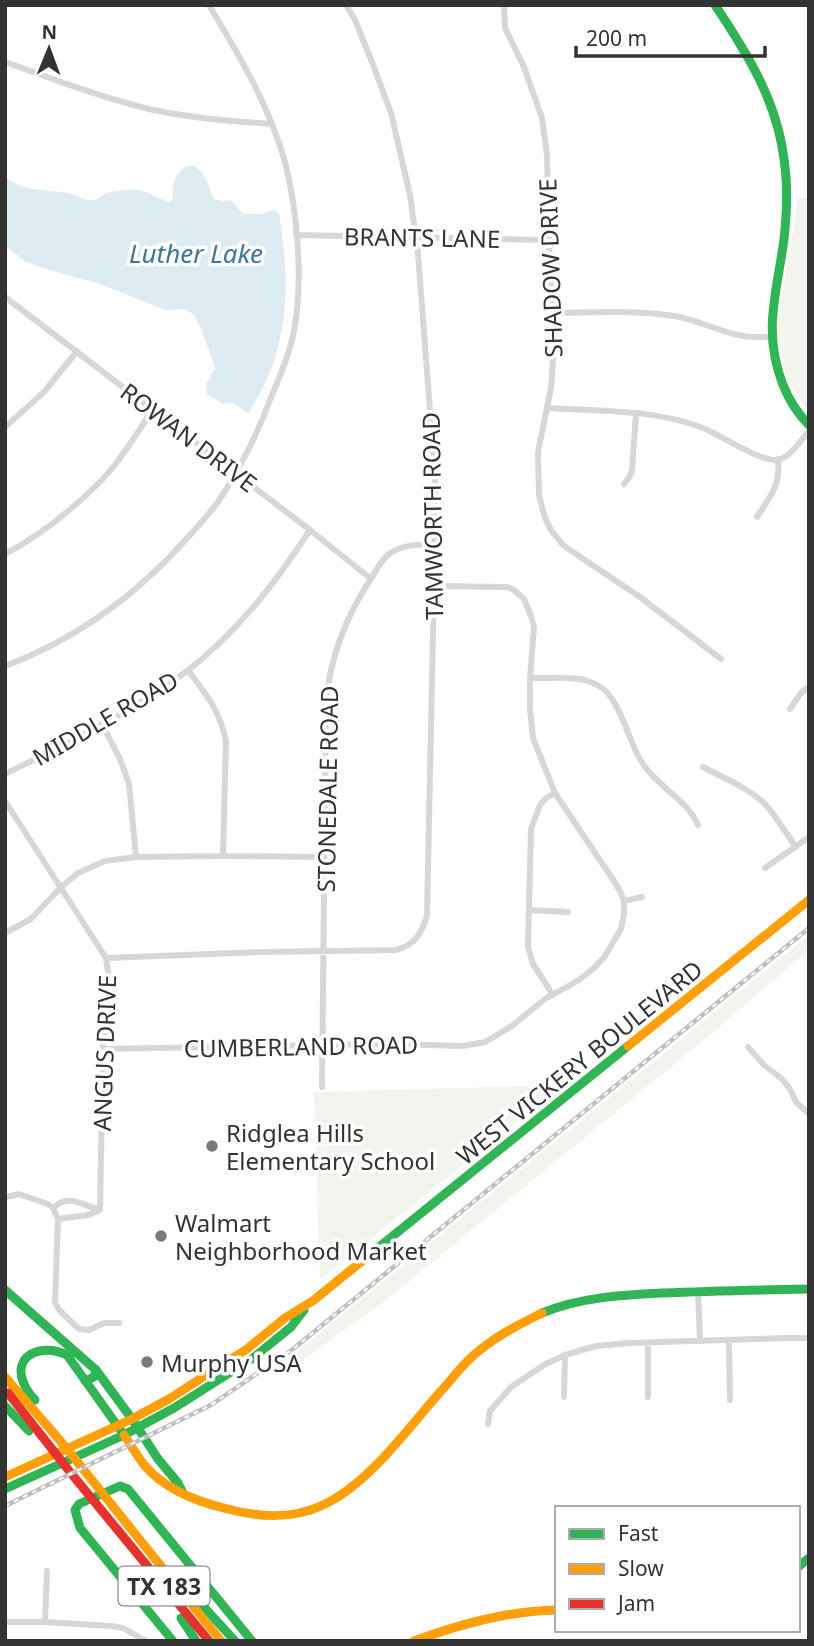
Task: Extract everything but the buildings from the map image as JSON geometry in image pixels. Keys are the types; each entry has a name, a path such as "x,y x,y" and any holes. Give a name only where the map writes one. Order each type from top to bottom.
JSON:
{"main road":[{"path":"715,5 762,80 781,138 786,217 773,298 770,337 782,384 793,406 809,425"},
{"name":"WEST VICKERY BOULEVARD","path":"5,1476 132,1419 169,1399 247,1349 285,1318 307,1305 809,900"},
{"path":"51,1426 24,1385 22,1369 26,1358 39,1349 55,1348 67,1355 152,1474 172,1490 222,1509 254,1515 290,1515 322,1506 364,1478 472,1356 503,1333 543,1312 559,1306 612,1296 785,1289 808,1291"},
{"path":"5,1290 96,1370 183,1493"},
{"name":"WEST VICKERY BOULEVARD","path":"5,1489 124,1435 174,1408 253,1358 291,1327 307,1305"},
{"path":"85,1381 94,1377 96,1370"},
{"path":"5,1377 51,1426"},
{"path":"5,1390 32,1429"},
{"path":"5,1406 32,1429"},
{"name":"TX 183","path":"51,1426 63,1437 63,1444 209,1641"},
{"name":"TX 183","path":"32,1429 61,1467 70,1472 126,1528 221,1641"},
{"path":"173,1641 80,1528 75,1510 79,1504 120,1486 128,1489 252,1641"},
{"path":"196,1641 120,1539 126,1528 235,1641"},
{"path":"414,1641 446,1629 503,1614 555,1610"}],"street":[{"path":"5,666 70,635 124,600 180,547 219,501 235,473 260,426 287,355 295,325 298,275 289,180 260,94 209,5"},
{"name":"TAMWORTH ROAD","path":"106,958 396,950 415,941 425,926 428,903 435,544 431,410 410,195 391,113 368,51 346,5"},
{"name":"SHADOW DRIVE","path":"504,5 505,28 524,67 544,127 554,362 539,443 537,466 541,507 551,530 564,546 640,597 721,659"},
{"path":"5,62 102,96 149,109 194,117 272,124"},
{"name":"BRANTS LANE","path":"296,235 548,240"},
{"name":"ROWAN DRIVE","path":"5,297 370,579"},
{"path":"554,313 646,313 674,316 701,322 739,336 770,337"},
{"path":"5,427 44,392 77,351"},
{"path":"547,408 660,416 701,427 759,457 778,460 788,455 809,431"},
{"path":"5,554 59,519 102,480 152,409"},
{"path":"624,484 632,470 636,414"},
{"path":"757,517 777,482 778,460"},
{"name":"MIDDLE ROAD","path":"5,774 132,708 188,670 232,631 256,605 310,530"},
{"name":"STONEDALE ROAD","path":"322,1087 327,686 348,617 387,555 400,548 435,544"},
{"path":"434,586 507,587 519,594 527,606 534,627 530,678 533,737 555,793 614,881 624,901 621,929 605,956 579,980 553,995 529,953 529,910 531,829 540,806 546,798 555,793"},
{"path":"188,670 213,704 222,723 226,741 223,856"},
{"path":"530,678 586,680 607,692 614,701 643,765 657,782 692,812 698,825"},
{"path":"790,709 801,693 809,687"},
{"path":"102,724 129,784 136,857"},
{"path":"703,767 753,794 771,811 796,846"},
{"name":"ANGUS DRIVE","path":"5,801 106,958 109,979 103,1049 100,1210"},
{"path":"765,868 809,837"},
{"path":"5,933 31,919 61,887 78,873 99,862 136,857 324,857"},
{"path":"624,901 642,897"},
{"path":"529,910 568,912"},
{"name":"CUMBERLAND ROAD","path":"103,1049 388,1044 463,1046 485,1042 498,1036 553,995"},
{"path":"748,1047 764,1065 783,1080 796,1102 809,1115"},
{"path":"5,1197 19,1195 53,1208 58,1219 55,1303 60,1311 79,1329 89,1331 104,1323 119,1323"},
{"path":"53,1208 68,1199 100,1210"},
{"path":"58,1219 88,1215 100,1210"},
{"path":"698,1292 700,1341"},
{"path":"488,1424 490,1411 511,1387 565,1354 596,1346 809,1338"},
{"path":"729,1340 730,1400"},
{"path":"648,1343 648,1397"},
{"path":"564,1397 565,1354"},
{"path":"45,1622 47,1571"},
{"path":"5,1622 123,1628 146,1641"}],"shaded area":[{"path":"798,198 809,198 809,414 797,396 782,361 779,327"},
{"path":"809,935 809,950 699,1044 386,1300 299,1363 294,1354"},
{"path":"563,1085 320,1279 314,1092"}],"water":[{"name":"Luther Lake","path":"190,165 203,174 214,199 231,200 243,214 262,214 272,210 279,213 286,292 282,330 271,370 249,414 233,403 223,404 207,394 206,385 215,367 199,324 194,315 186,309 165,310 98,283 26,262 5,246 5,176 20,186 64,192 87,200 110,192 136,190 169,202 173,199 174,183 178,174"}],"railway":[{"path":"5,1506 211,1405 293,1349 809,928"}],"traffic: fast":[{"path":"715,5 759,78 768,97 780,138 787,189 784,239 773,312 773,347 785,391 809,425"},
{"path":"373,1252 628,1046"},
{"path":"542,1313 571,1303 617,1296 809,1289"},
{"path":"5,1290 96,1370 183,1493"},
{"path":"5,1489 124,1435 174,1408 253,1358 291,1327 304,1310"},
{"path":"35,1400 21,1376 25,1360 38,1351 57,1351 67,1355 124,1435"},
{"path":"85,1381 94,1377 96,1370"},
{"path":"5,1406 29,1431"},
{"path":"173,1641 80,1528 75,1510 79,1504 120,1486 128,1489 252,1641"},
{"path":"800,1565 809,1558"},
{"path":"202,1605 235,1641"},
{"path":"181,1618 196,1641"}],"traffic: slow":[{"path":"628,1046 809,900"},
{"path":"5,1477 132,1419 169,1399 247,1349 373,1252"},
{"path":"124,1435 153,1474 171,1488 192,1498 261,1515 286,1515 311,1510 340,1496 372,1469 474,1355 498,1337 542,1313"},
{"path":"5,1377 63,1444 221,1641"},
{"path":"414,1641 484,1620 555,1610"}],"traffic: jam":[{"path":"8,1393 209,1641"}],"place":[{"name":"Ridglea Hills Elementary School","path":"212,1146"},
{"name":"Walmart Neighborhood Market","path":"161,1236"},
{"name":"Murphy USA","path":"147,1362"}]}
